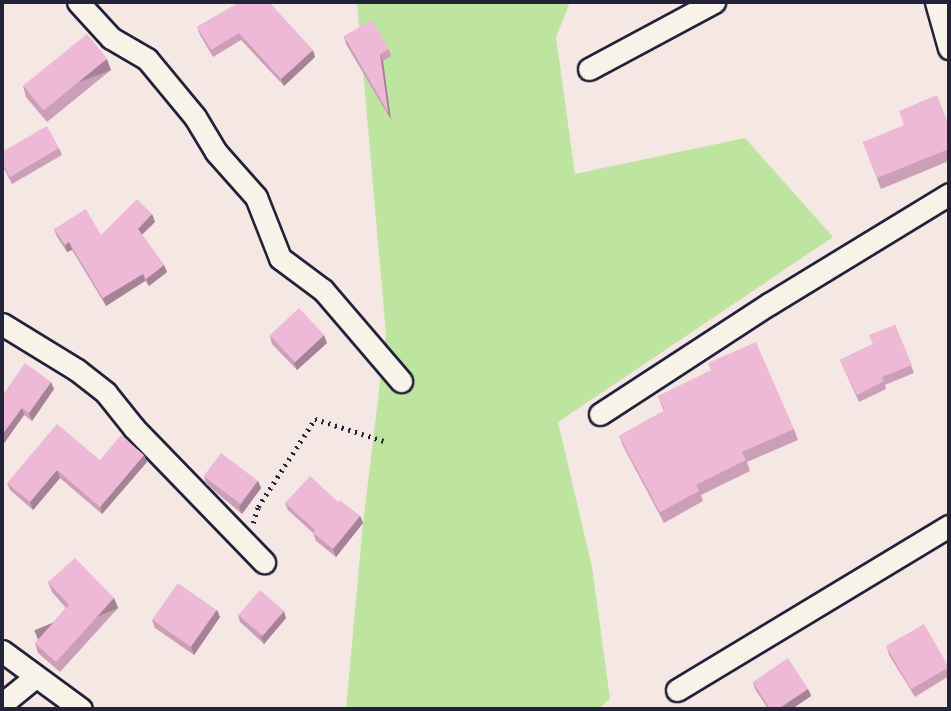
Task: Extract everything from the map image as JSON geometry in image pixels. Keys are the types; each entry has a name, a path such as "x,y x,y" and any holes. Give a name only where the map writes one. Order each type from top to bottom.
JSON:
{"street":[{"path":"78,2 111,37 147,59 195,117 216,152 256,197 280,258 323,290 401,381"},
{"path":"589,69 715,2"},
{"path":"936,2 949,48"},
{"path":"600,414 769,304 949,194"},
{"path":"2,324 77,370 106,393 134,428 264,562"},
{"path":"677,690 949,526"},
{"path":"2,651 34,678 81,709"},
{"path":"2,704 34,678"}],"path":[{"path":"247,544 258,507 315,419 384,441"}],"green space":[{"path":"357,2 570,2 556,37 575,174 745,138 833,237 558,422 592,567 610,699 598,709 346,709 363,523 386,334"}],"building":[{"path":"238,2 269,2 313,50 281,79 239,33 211,50 197,27"},
{"path":"372,20 389,49 380,54 388,112 344,36"},
{"path":"87,34 107,59 43,110 23,86"},
{"path":"937,95 949,126 949,149 877,178 863,142 904,125 899,111"},
{"path":"47,126 59,148 10,177 2,162 2,152"},
{"path":"137,199 152,214 138,229 164,265 146,279 143,274 103,298 69,242 65,245 54,229 86,209 101,235"},
{"path":"299,308 324,335 295,362 270,335"},
{"path":"895,325 912,365 882,377 884,381 857,395 840,360 873,344 869,335"},
{"path":"756,342 794,429 742,452 746,460 696,485 699,491 660,512 619,436 665,410 658,396 711,370 708,363"},
{"path":"25,363 51,382 29,413 22,408 2,435 2,396"},
{"path":"57,424 100,460 121,435 144,455 100,507 57,470 30,502 7,483"},
{"path":"221,453 258,481 240,504 204,476"},
{"path":"310,476 338,502 340,500 360,516 333,549 313,533 315,530 285,503"},
{"path":"75,558 114,598 56,662 35,643 69,605 48,582"},
{"path":"178,583 217,610 191,647 152,620"},
{"path":"260,590 284,611 263,636 238,615"},
{"path":"924,624 949,667 911,689 886,646"},
{"path":"788,658 808,689 778,709 770,709 753,682"}]}
